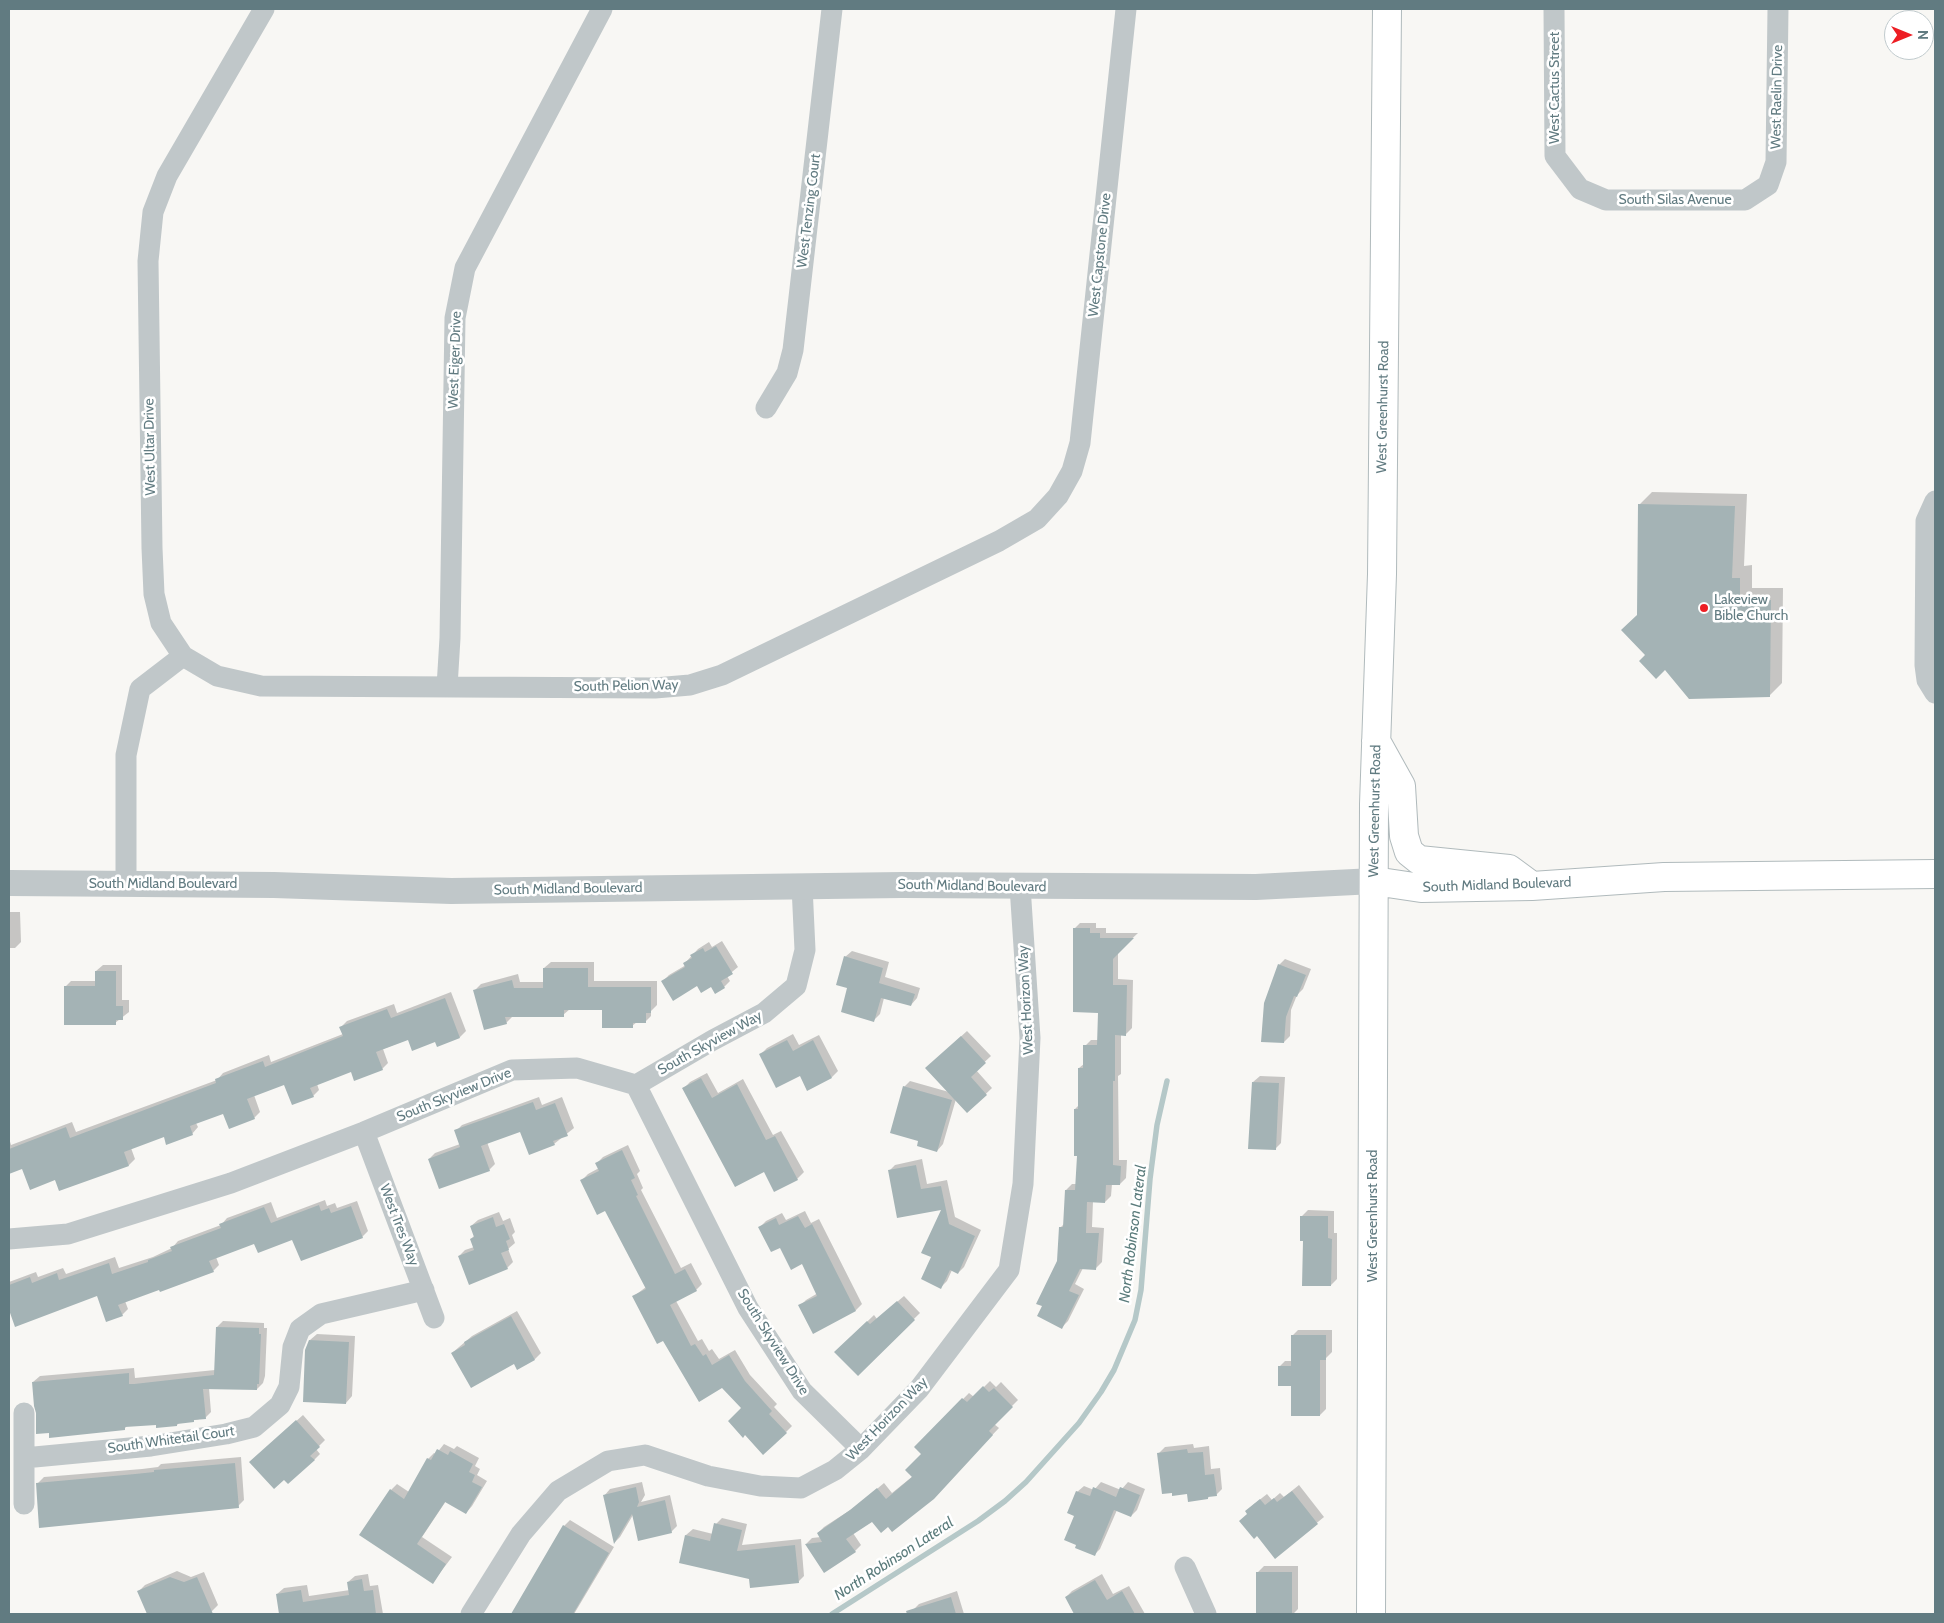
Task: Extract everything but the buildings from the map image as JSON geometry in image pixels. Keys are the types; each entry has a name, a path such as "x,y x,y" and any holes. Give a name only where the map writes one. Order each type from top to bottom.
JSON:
{"main road":[{"name":"West Greenhurst Road","path":"1372,1614 1374,881 1376,741 1382,574 1387,9"},
{"path":"1376,741 1401,786 1404,836 1409,852 1419,860 1509,869 1532,886"},
{"name":"South Midland Boulevard","path":"1374,881 1421,888 1532,886 1664,877 1935,874"}],"street":[{"name":"West Ultar Drive","path":"183,656 161,623 154,594 148,262 153,212 167,176 264,9"},
{"name":"West Eiger Drive","path":"447,687 450,638 454,318 465,268 602,9"},
{"name":"West Tenzing Court","path":"766,408 787,373 792,350 832,9"},
{"name":"West Capstone Drive","path":"1058,496 1072,471 1080,443 1126,9"},
{"name":"West Cactus Street","path":"1554,9 1555,156 1580,189"},
{"name":"West Raelin Drive","path":"1768,185 1776,162 1778,9"},
{"name":"South Silas Avenue","path":"1580,189 1606,200 1745,200 1768,185"},
{"name":"South Pelion Way","path":"183,656 216,676 261,686 655,688 690,685 722,675 999,541 1037,519 1058,496"},
{"path":"1935,501 1926,521 1925,665 1927,680 1935,693"},
{"path":"126,884 126,755 140,688 183,656"},
{"name":"South Midland Boulevard","path":"9,883 274,885 451,891 902,885 1256,887 1374,881"},
{"name":"South Skyview Way","path":"636,1085 713,1040 764,1014 796,986 805,950 802,886"},
{"name":"West Horizon Way","path":"471,1614 521,1534 558,1491 608,1461 645,1455 708,1476 760,1486 801,1488 835,1470 861,1450 919,1389 1008,1270 1023,1184 1030,1038 1020,886"},
{"name":"South Skyview Drive","path":"9,1239 68,1234 231,1183 364,1132 512,1070 577,1068 636,1085 748,1308 802,1392 861,1450"},
{"name":"West Tres Way","path":"364,1132 434,1318"},
{"name":"South Whitetail Court","path":"24,1458 151,1446 226,1434 254,1426 280,1405 289,1387 294,1347 300,1329 320,1314 424,1290"},
{"path":"24,1413 24,1504"},
{"path":"1185,1567 1206,1614"}],"waterway":[{"name":"North Robinson Lateral","path":"832,1614 978,1521 1005,1501 1026,1482 1079,1423 1101,1392 1114,1370 1135,1320 1141,1290 1150,1179 1157,1125 1167,1081"}],"place":[{"name":"Lakeview Bible Church","path":"1704,608"}]}
